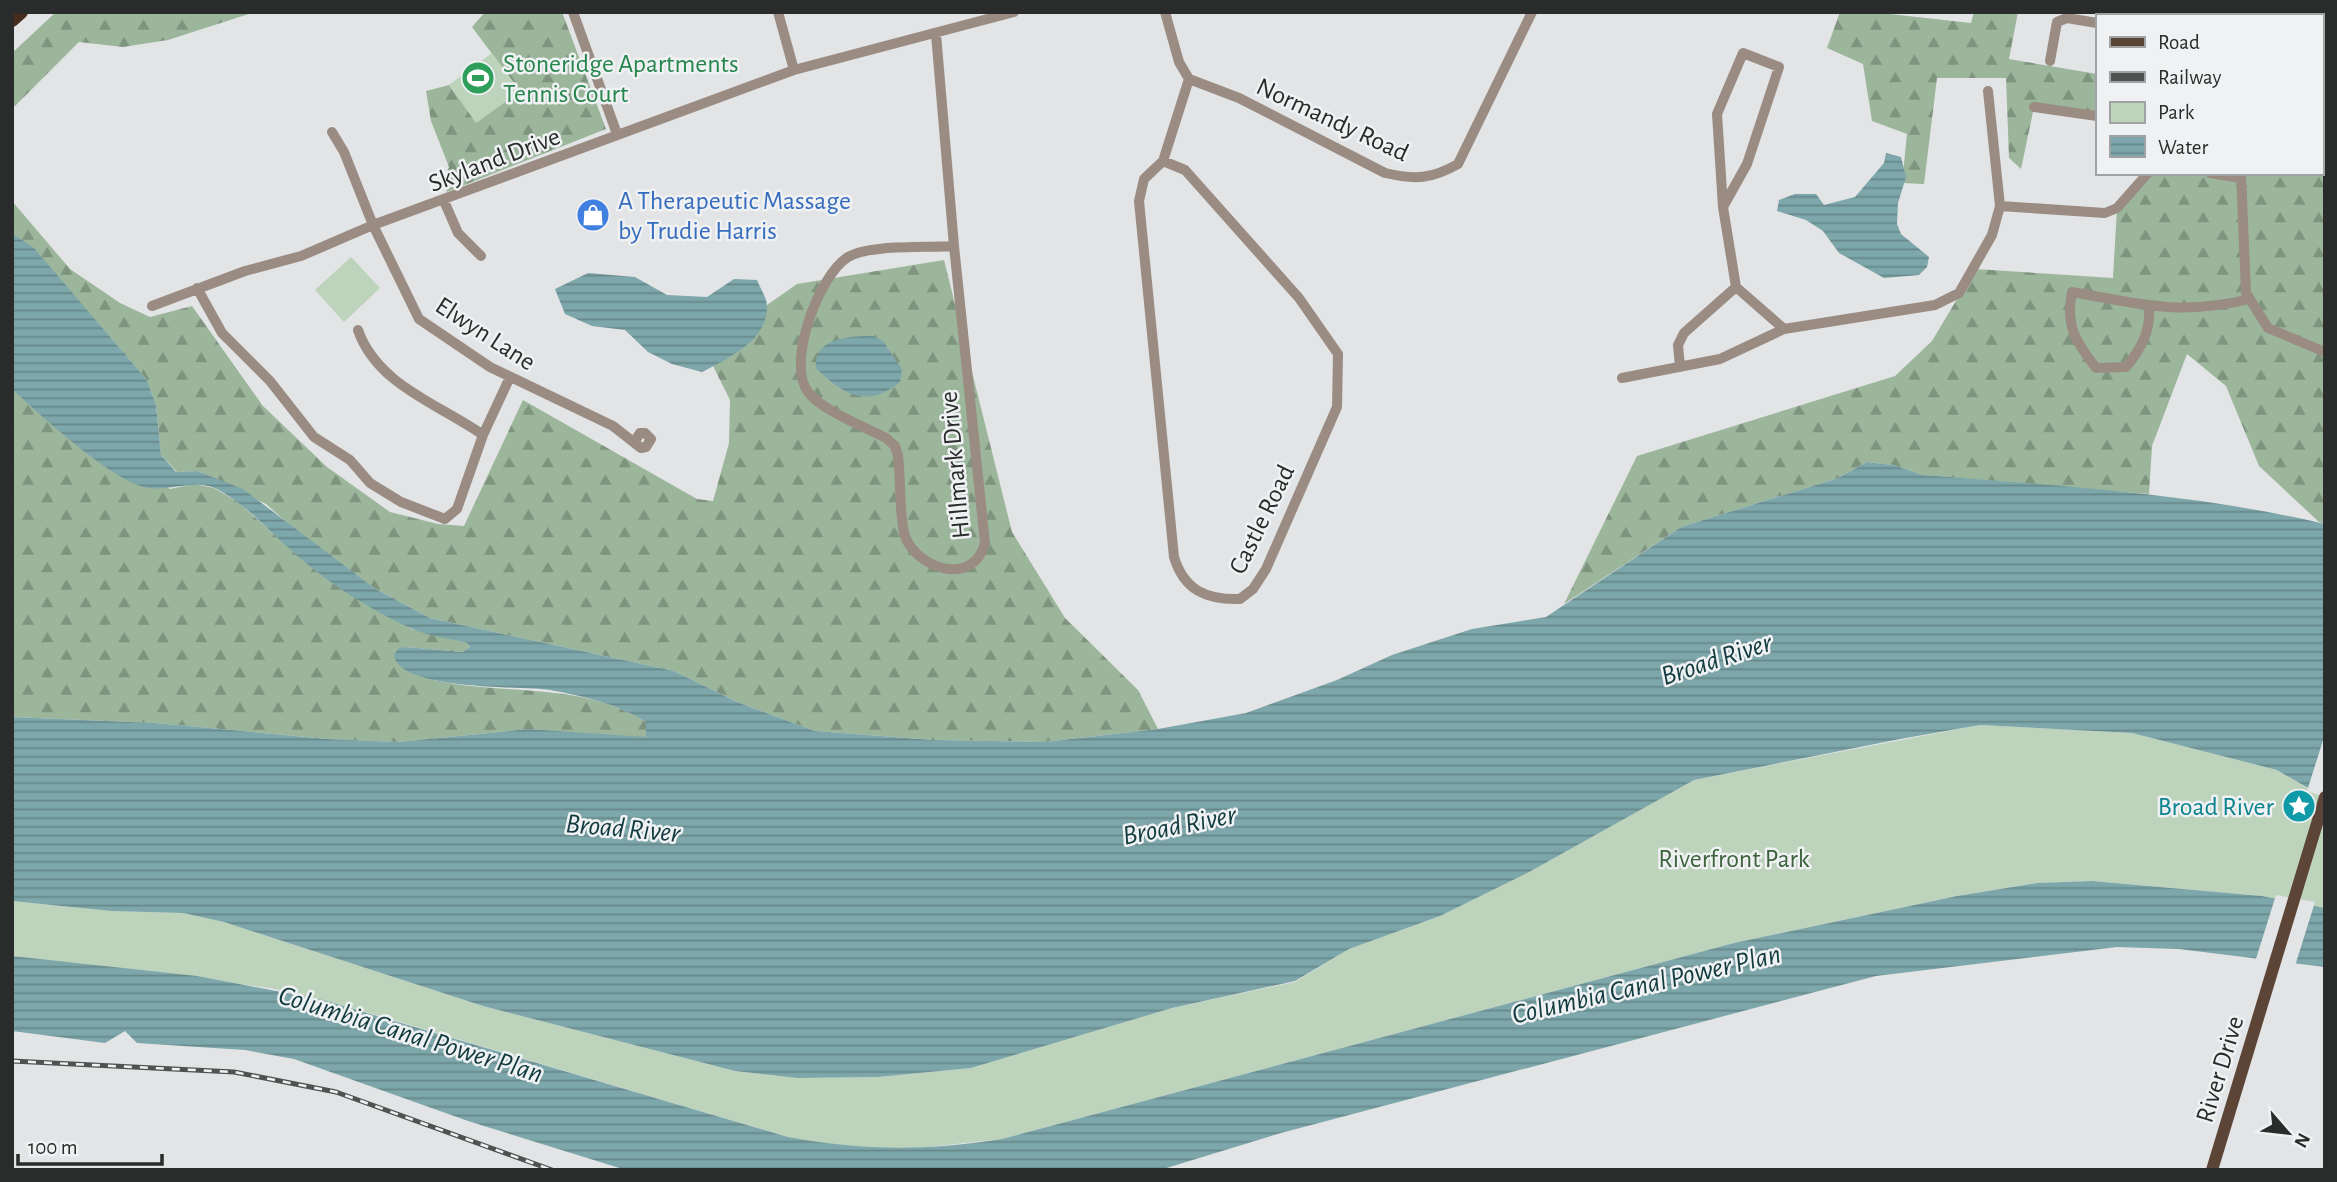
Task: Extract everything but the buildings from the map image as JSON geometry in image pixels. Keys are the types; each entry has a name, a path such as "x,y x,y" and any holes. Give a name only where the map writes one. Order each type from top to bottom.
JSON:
{"highway":[{"path":"12,20 21,12"}],"main road":[{"name":"River Drive","path":"2211,1170 2325,797"}],"street":[{"path":"573,12 617,134"},
{"path":"778,12 794,70"},
{"name":"Skyland Drive","path":"152,306 197,288 300,256 373,225 794,70 936,34 970,18 1014,12"},
{"path":"1165,12 1179,62 1189,79"},
{"name":"Normandy Road","path":"1189,79 1239,98 1385,173 1411,180 1436,177 1458,164 1532,12"},
{"path":"2050,61 2057,22 2067,18 2096,23"},
{"name":"Hillmark Drive","path":"936,34 954,246 985,543 981,557 971,567 952,571 917,554 905,537 895,446 886,438 820,402 808,392 802,379 801,363 808,324 819,292 834,270 849,257 868,251 954,246"},
{"path":"1723,207 1747,164 1779,67 1743,53 1717,114 1723,207 1736,287 1784,329"},
{"name":"Castle Road","path":"1163,161 1185,170 1299,298 1338,354 1337,407 1266,569 1253,589 1240,598 1223,600 1204,596 1188,586 1174,557 1139,201 1144,179 1163,161 1189,79"},
{"path":"1622,378 1720,359 1784,329 1935,305 1959,293 1992,235 2000,206 1989,91"},
{"path":"2034,107 2096,116"},
{"name":"Elwyn Lane","path":"332,132 344,152 373,225 419,319 490,367 613,426 635,441"},
{"path":"2000,206 2105,213 2117,208 2146,175"},
{"path":"2241,176 2246,293 2268,328 2325,352"},
{"path":"444,201 458,233 481,256"},
{"path":"1680,367 1678,345 1684,333 1736,287"},
{"path":"197,288 222,333 270,381 314,438 350,460 370,483 401,502 445,519 457,509 483,435 510,377"},
{"path":"2149,307 2151,321 2141,350 2126,367 2096,368 2076,342 2068,310 2072,292 2149,307 2209,309 2250,299"},
{"path":"358,330 364,346 386,374 483,435"}],"green space":[{"path":"56,12 255,12 168,40 123,47 79,42 12,109 12,53"},
{"path":"485,12 562,12 606,129 447,192 444,181 449,167 431,121 426,91 449,85 477,122 520,91 472,27"},
{"path":"1840,12 1872,12 1971,23 1974,12 2018,12 2009,59 2096,74 2096,116 2034,107 2021,169 2009,158 2006,78 1937,78 1924,184 1902,183 1907,134 1872,121 1863,64 1827,48"},
{"path":"492,53 520,91 476,123 449,85"},
{"path":"2323,134 2325,524 2319,522 2259,466 2226,386 2187,354 2152,446 2149,494 1923,475 1893,465 1867,462 1838,478 1681,527 1564,604 1637,456 1895,376 1932,341 1975,269 2113,278 2117,208 2146,175 2323,175"},
{"path":"12,201 70,269 120,303 150,317 192,306 263,406 327,467 390,512 438,524 464,526 523,400 697,499 713,501 729,443 730,400 713,366 749,343 760,328 767,305 797,284 944,260 1012,532 1065,618 1138,690 1158,729 1045,742 933,740 815,731 737,702 674,671 430,618 374,588 301,535 266,504 197,471 177,472 161,455 156,405 147,380 34,249 12,233"},
{"path":"351,257 380,288 344,322 315,290"},
{"path":"12,389 22,398 170,489 194,484 214,488 238,502 296,554 411,629 467,643 470,647 463,652 405,647 399,664 434,680 461,685 596,700 646,722 646,738 529,729 398,742 328,739 155,723 12,717"},
{"name":"Riverfront Park","path":"1980,725 2132,733 2277,770 2312,791 2325,794 2325,908 2262,896 2092,881 2037,883 1957,896 1734,943 1002,1139 899,1150 831,1145 788,1137 373,1014 271,988 12,956 12,901 111,911 183,913 224,922 483,1006 735,1071 797,1078 878,1077 971,1068 1172,1008 1295,982 1349,949 1440,916 1694,780"}],"water":[{"path":"1886,153 1901,157 1906,177 1898,203 1897,224 1901,234 1929,257 1927,267 1919,275 1884,278 1839,253 1823,231 1806,220 1777,211 1779,200 1795,194 1816,194 1824,205 1855,197 1884,163"},
{"path":"12,233 34,248 147,380 156,405 161,455 176,472 197,471 243,489 374,588 430,618 674,671 737,702 815,731 933,740 1045,742 1158,729 1246,713 1337,680 1392,655 1472,629 1546,617 1681,527 1838,478 1867,462 1893,465 1923,475 2175,498 2275,513 2325,524 2325,794 2313,791 2277,770 2132,733 1980,725 1900,739 1694,780 1529,872 1440,916 1349,949 1295,981 1172,1008 971,1068 878,1077 797,1078 735,1071 483,1006 224,922 183,913 111,911 12,901 12,717 155,723 328,739 398,742 529,729 646,737 646,722 612,706 562,692 438,681 416,675 401,667 394,655 398,649 405,647 463,652 470,647 467,643 410,628 349,595 307,564 238,503 217,489 199,485 144,487 130,482 94,459 12,389"},
{"path":"588,273 635,277 667,295 707,297 734,279 757,280 767,303 766,318 754,339 745,347 702,372 672,364 648,352 625,330 592,326 565,314 555,289"},
{"path":"873,336 883,341 902,369 900,382 888,390 866,397 856,395 836,385 816,368 817,358 827,344 845,338"},
{"name":"Columbia Canal Power Plan","path":"2092,881 2262,896 2325,908 2325,967 2179,949 2117,947 1876,976 1281,1133 1160,1170 626,1170 468,1121 294,1059 245,1050 137,1043 125,1031 105,1043 12,1031 12,956 197,976 323,1000 788,1137 869,1147 947,1146 1002,1139 1734,943 1957,896 2037,883"}],"pier":[{"path":"2325,734 2325,797 2307,791"},
{"path":"2276,895 2315,902 2295,966 2255,962"}],"railway":[{"path":"12,1061 234,1072 336,1092 552,1170"}],"place":[{"name":"Stoneridge Apartments Tennis Court","path":"478,78"},
{"name":"A Therapeutic Massage by Trudie Harris","path":"593,215"},
{"name":"Broad River","path":"2299,806"}]}
